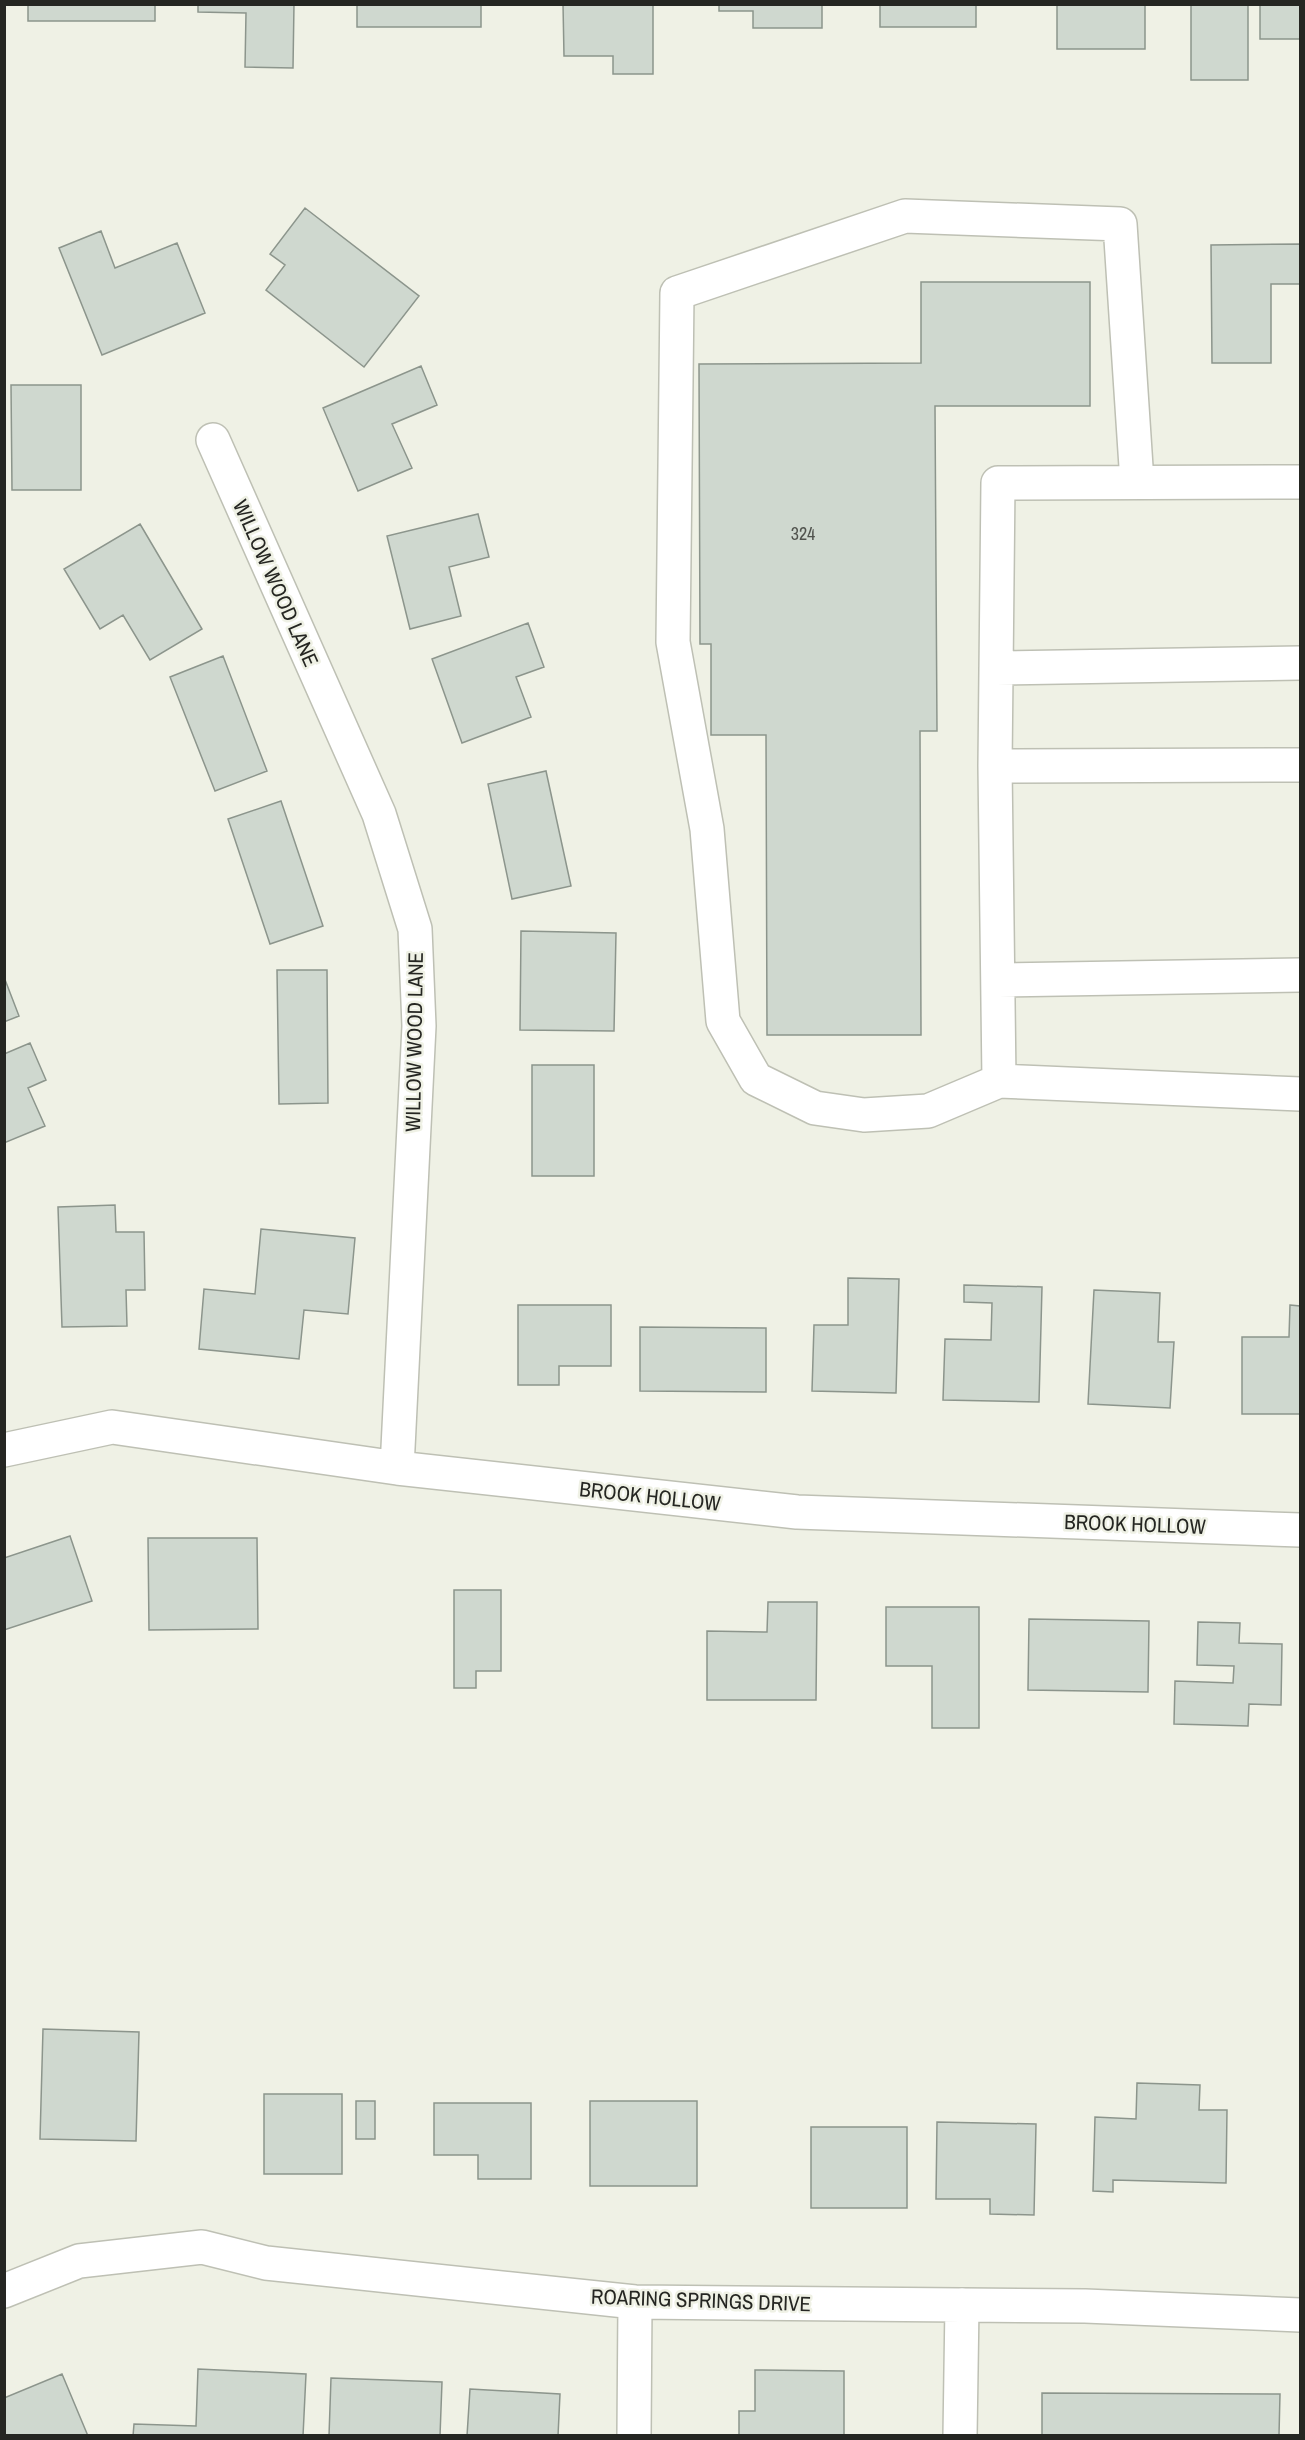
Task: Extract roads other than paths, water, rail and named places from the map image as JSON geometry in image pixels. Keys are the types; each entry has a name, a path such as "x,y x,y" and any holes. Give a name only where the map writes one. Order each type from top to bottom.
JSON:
{"street":[{"path":"1137,482 1120,225 905,216 677,293 673,642 707,829 723,1021 756,1079 815,1108 864,1115 928,1111 999,1081 1300,1094"},
{"name":"WILLOW WOOD LANE","path":"213,440 379,814 415,929 419,1026 397,1468"},
{"path":"999,1081 995,765 998,483 1300,482"},
{"path":"996,668 1300,663"},
{"path":"995,765 1300,765"},
{"path":"998,980 1300,975"},
{"name":"BROOK HOLLOW","path":"4,1450 112,1427 397,1468 797,1512 1300,1530"},
{"name":"ROARING SPRINGS DRIVE","path":"4,2292 79,2261 202,2247 266,2263 635,2302 1085,2306 1300,2315"},
{"path":"634,2436 635,2302"},
{"path":"960,2436 962,2305"}]}
